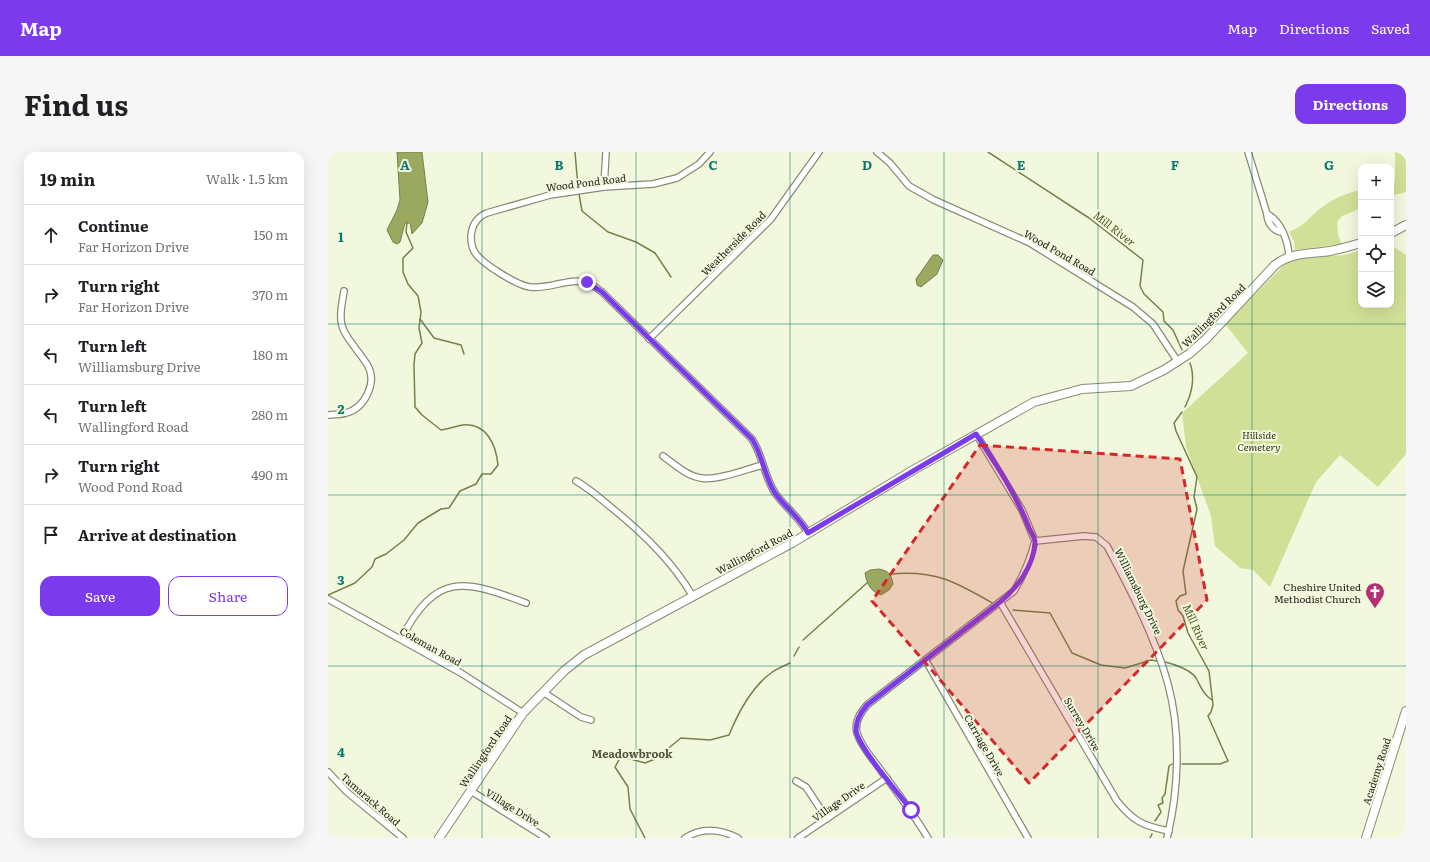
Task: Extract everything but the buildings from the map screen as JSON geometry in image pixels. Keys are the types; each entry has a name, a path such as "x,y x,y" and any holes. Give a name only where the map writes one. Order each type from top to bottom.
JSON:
{"street":[{"path":"604,187 606,152"},
{"name":"Wood Pond Road","path":"710,152 699,164 677,178 653,184 604,187 550,195 487,212 479,218 473,226 471,239 473,249 482,260 520,285 542,287 568,280 583,280 602,292 752,439 759,451 768,480 775,493 808,533"},
{"name":"Weatherside Road","path":"649,339 771,219 819,152"},
{"name":"Wood Pond Road","path":"877,152 890,163 909,186 934,200 1030,243 1133,307 1153,324 1178,362"},
{"path":"1248,152 1258,190 1267,214 1281,228 1281,232 1286,240 1289,256"},
{"path":"1394,231 1406,225"},
{"name":"Wallingford Road","path":"439,838 523,713 574,662 593,648 808,533 976,434 1040,399 1082,389 1131,386 1148,379 1178,362 1206,339 1275,265 1289,256 1330,251 1358,244"},
{"path":"328,415 347,413 359,406 368,395 371,381 369,368 343,330 341,314 344,291"},
{"path":"928,838 911,810 862,744 856,732 857,722 860,713 867,705 926,661 1014,591 1022,579 1035,541 1022,510 976,434"},
{"path":"663,456 690,475 701,479 715,478 763,465"},
{"path":"576,481 588,487 645,537 676,571 692,595"},
{"name":"Williamsburg Drive","path":"1035,541 1084,536 1096,538 1107,546 1157,650 1169,685 1175,724 1176,774 1167,838"},
{"path":"401,639 411,619 426,601 435,594 449,588 464,585 489,588 526,603"},
{"name":"Coleman Road","path":"328,599 476,682 523,713"},
{"name":"Surrey Drive","path":"1000,602 1117,800 1137,822 1151,828 1169,832"},
{"name":"Carriage Drive","path":"926,661 1028,838"},
{"path":"543,692 581,717 591,720"},
{"name":"Academy Road","path":"1366,838 1406,711"},
{"name":"Tamarack Road","path":"328,772 347,792 403,838"},
{"name":"Village Drive","path":"798,838 887,778"},
{"path":"796,781 806,787 827,819"},
{"name":"Village Drive","path":"471,791 546,838"},
{"path":"685,838 694,832 723,831 738,838"}],"highlighted area":[{"path":"980,445 1180,459 1207,600 1029,783 872,601"}],"green space":[{"path":"1395,152 1401,152 1406,155 1406,192 1394,195"},
{"path":"1358,191 1358,209 1342,216 1337,222 1338,235 1342,244 1295,250 1294,241 1289,232 1303,224 1331,201 1345,194"},
{"name":"Hillside Cemetery","path":"1394,247 1406,255 1406,454 1378,487 1340,455 1316,482 1270,587 1253,570 1240,568 1215,546 1211,516 1186,447 1182,413 1248,353 1225,324 1286,263 1297,258 1345,255 1358,251 1358,308 1394,308"}],"shaded area":[{"path":"397,152 422,152 428,202 422,223 412,234 410,223 405,223 400,242 397,244 393,242 387,230 397,210 400,200"},
{"path":"933,255 938,255 943,260 937,274 921,287 917,285 916,279"},
{"path":"879,569 889,574 893,584 889,590 881,595 870,587 865,573 870,570"}],"waterway":[{"path":"575,152 578,187"},
{"name":"Mill River","path":"988,152 1089,218 1143,260 1140,286 1144,294 1163,312 1164,321 1173,330 1182,350"},
{"path":"579,194 582,211 608,232 636,242 655,253 671,277"},
{"path":"328,595 355,583 372,567 375,559 386,554 404,540 418,523 441,509 449,508 460,491 476,484 482,474 491,474 498,465 495,450 489,437 484,432 471,425 463,425 441,430 422,415 415,407 414,365 415,354 422,343 419,328 421,312 418,296 408,284 403,272 403,258 413,248 406,232 407,222"},
{"path":"420,319 434,338 461,345 464,354"},
{"name":"Mill River","path":"1185,407 1192,385 1192,368 1190,363"},
{"name":"Mill River","path":"1182,412 1174,423 1176,431 1197,477 1194,497 1197,509 1183,571 1186,594 1180,596 1176,601 1178,610 1183,616 1188,633 1209,671 1213,705 1208,716 1228,761 1220,764 1182,764"},
{"path":"891,574 921,574 945,579 968,589 994,604"},
{"path":"803,640 867,583"},
{"path":"1013,610 1050,613 1072,653 1101,665 1125,668 1151,660 1157,661"},
{"path":"794,656 799,647"},
{"path":"1165,662 1186,670 1194,675 1204,693 1212,700"},
{"path":"645,838 630,809 628,787 615,767 620,758 627,758 645,763 655,759 681,738 710,740 729,735 741,709 752,693 764,679 773,672 790,663"},
{"name":"Mill River","path":"1155,821 1161,812 1158,805 1163,803 1162,798 1165,794 1169,766 1172,764"},
{"name":"Mill River","path":"1150,838 1152,834"}],"place":[{"name":"Cheshire United Methodist Church","path":"1375,609"}],"district":[{"name":"Meadowbrook","path":"632,753"}],"route":[{"path":"587,282 602,292 752,439 759,451 768,480 775,493 806,528 808,533 976,434 1001,471 1022,510 1035,541 1022,579 1014,591 926,661 867,705 860,713 857,722 856,732 862,744 911,810"}]}
